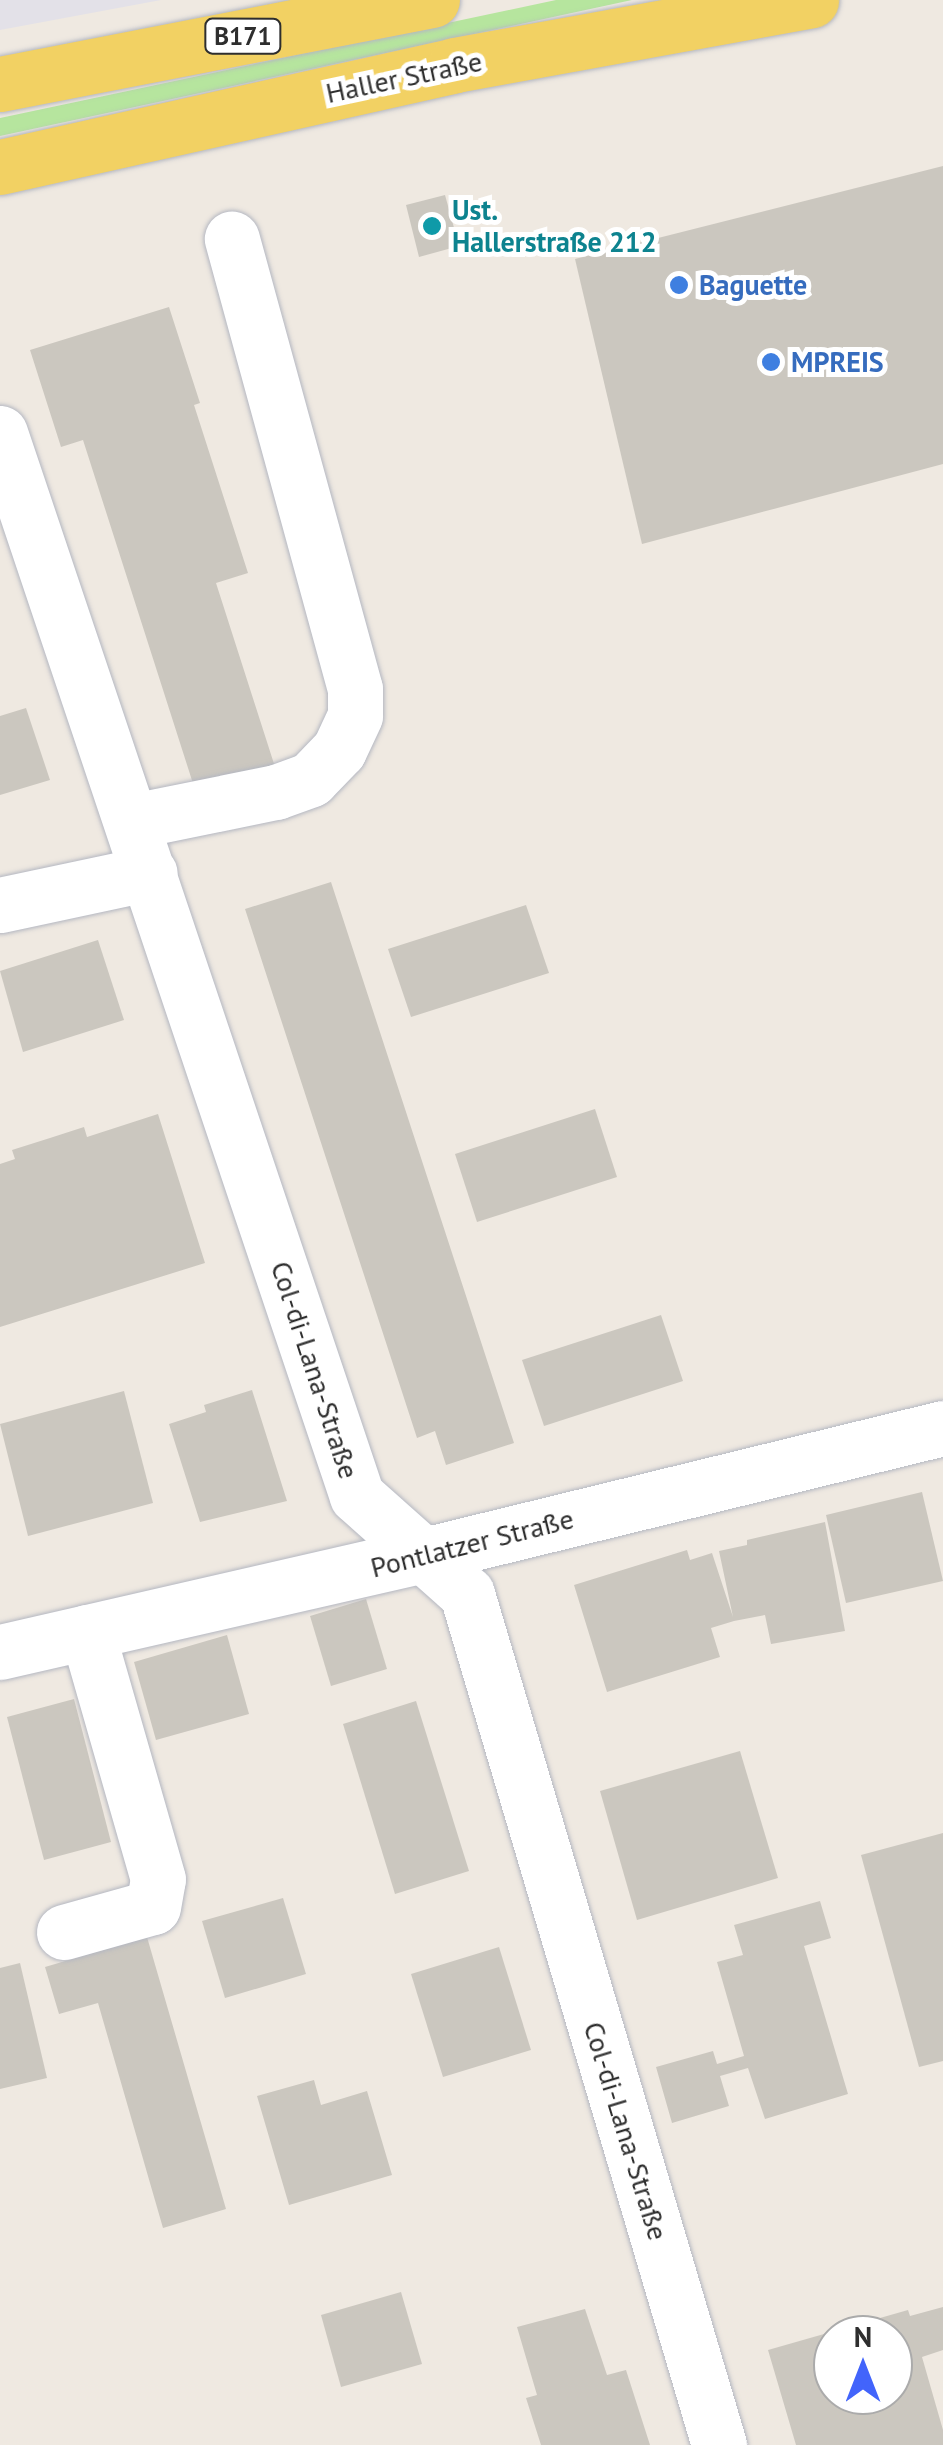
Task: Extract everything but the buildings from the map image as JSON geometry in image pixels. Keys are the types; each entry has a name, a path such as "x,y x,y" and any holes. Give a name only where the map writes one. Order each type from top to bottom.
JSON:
{"main road":[{"name":"B171","path":"0,84 432,0"},
{"name":"Haller Straße","path":"0,167 456,65 811,0"}],"street":[{"path":"132,821 276,792 311,779 338,750 355,715 355,688 232,238"},
{"name":"Col-di-Lana-Straße","path":"0,434 358,1496 420,1556 467,1594 719,2445"},
{"path":"0,905 150,872"},
{"name":"Pontlatzer Straße","path":"0,1652 420,1556 943,1428"},
{"path":"64,1932 153,1907 158,1879 87,1632"}],"shaded area":[{"path":"0,0 161,0 0,30"}],"green space":[{"path":"556,0 632,0 0,136 0,118"}],"place":[{"name":"Ust. Hallerstraße 212","path":"432,226"},
{"name":"Baguette","path":"679,285"},
{"name":"MPREIS","path":"771,362"}]}
